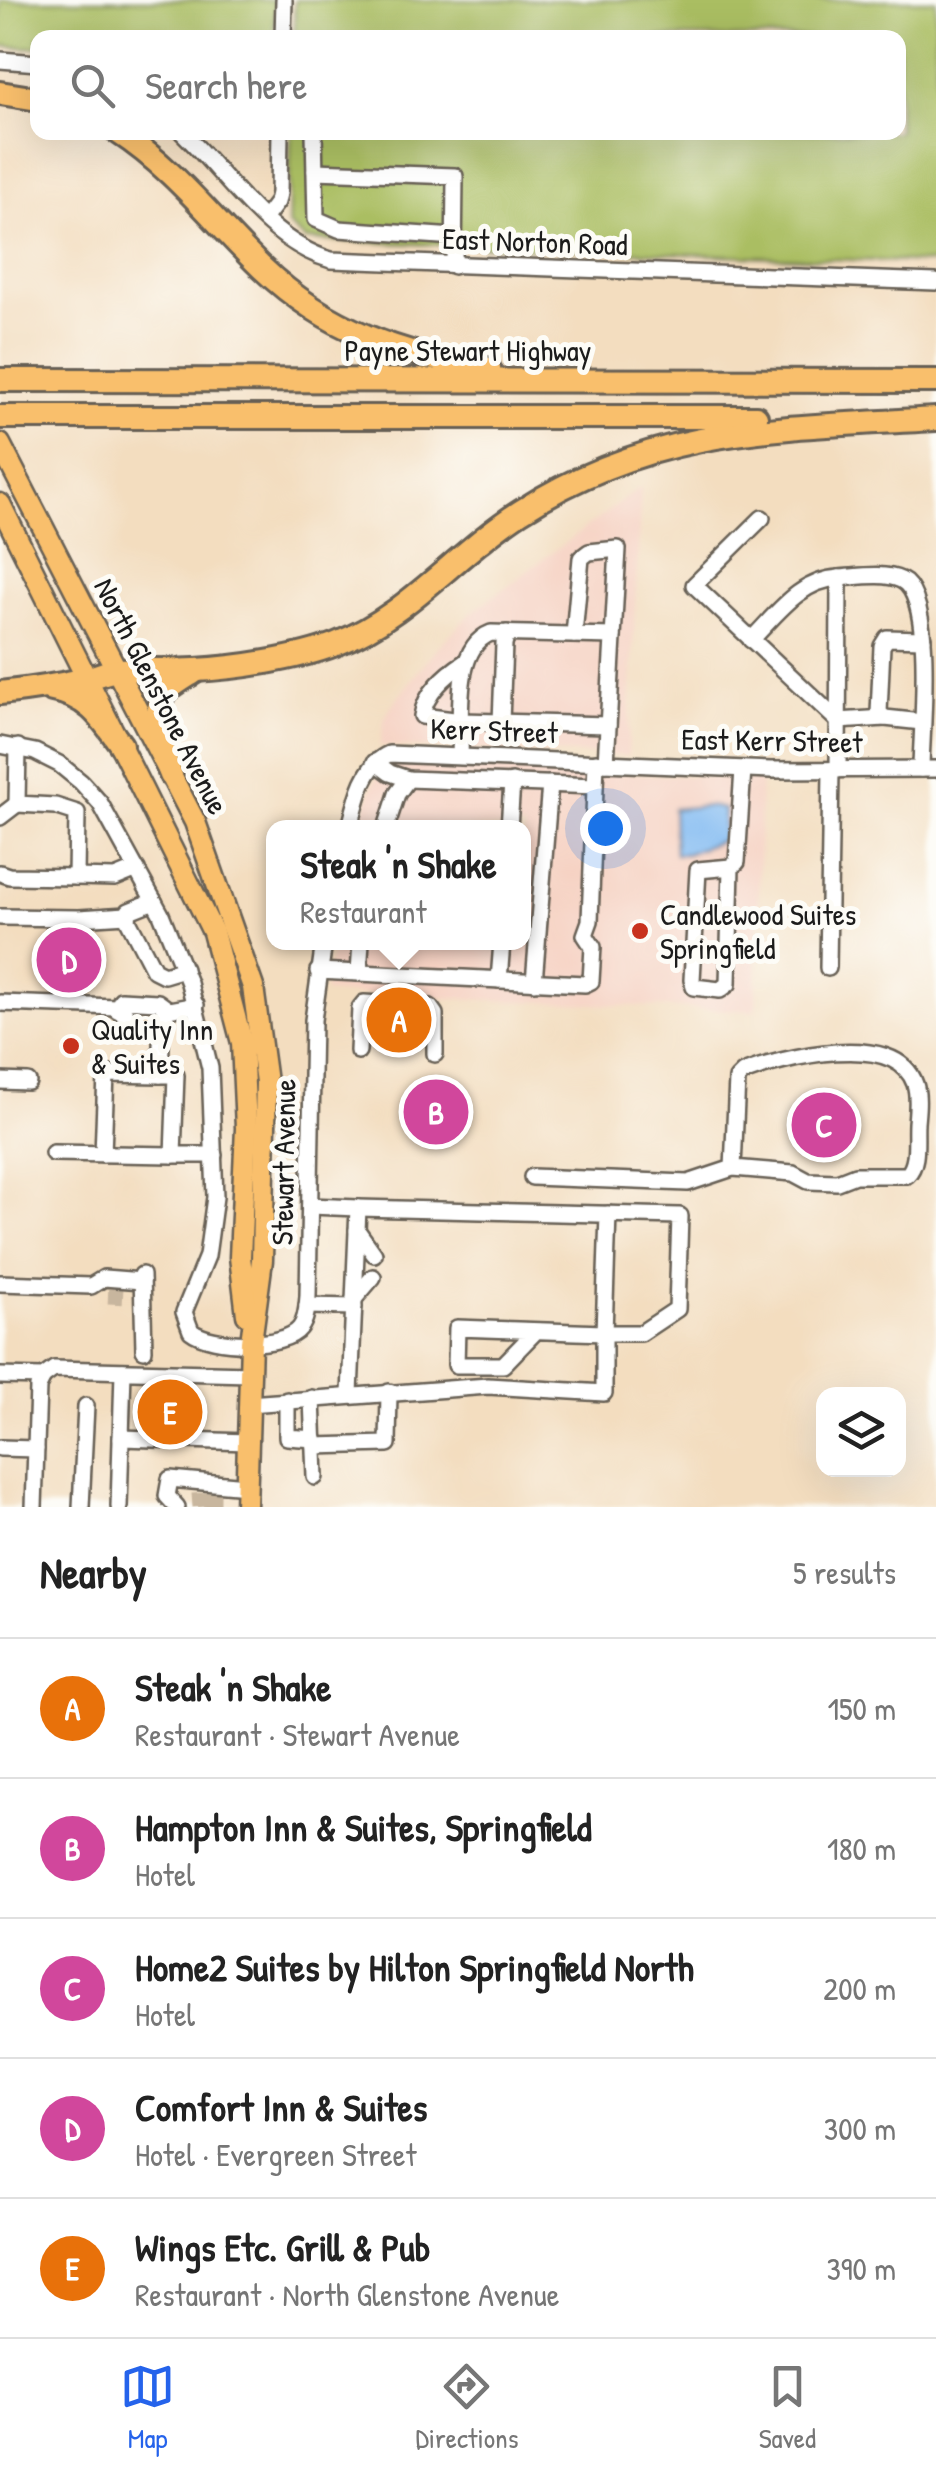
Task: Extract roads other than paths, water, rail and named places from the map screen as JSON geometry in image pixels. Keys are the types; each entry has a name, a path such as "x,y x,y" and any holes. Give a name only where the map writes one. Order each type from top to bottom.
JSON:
{"highway":[{"path":"0,93 30,98"},
{"path":"128,140 170,172 280,284 358,334 398,350 488,369 593,379 667,380"},
{"name":"Payne Stewart Highway","path":"0,380 936,381"},
{"path":"0,417 936,418"},
{"path":"0,693 34,690 114,670 197,670 291,657 325,648 358,634 404,606 464,553 520,512 578,479 640,454 741,431 936,418"},
{"path":"170,775 162,749 160,709 167,690 197,670"},
{"path":"34,690 74,694 96,710 122,745"}],"main road":[{"name":"North Glenstone Avenue","path":"2,448 195,822 253,987 266,1082 262,1260 250,1342"},
{"name":"North Glenstone Avenue","path":"0,504 213,932 242,1043 246,1128 240,1257 250,1342 246,1496"}],"street":[{"path":"283,30 284,0"},
{"path":"0,60 30,62"},
{"name":"East Norton Road","path":"190,140 265,218 308,251 342,262 936,282"},
{"path":"265,218 279,193 280,140"},
{"path":"314,140 316,218 338,229 455,237"},
{"path":"315,171 455,176 454,266"},
{"path":"366,263 368,232"},
{"path":"762,518 694,585 838,721 885,718 922,722"},
{"path":"318,971 585,984 592,978 594,947 585,935 590,921 595,786 608,724 618,549 589,552 581,558 574,635"},
{"path":"750,640 806,585 839,578 901,580 914,592 920,608 922,722 928,769"},
{"path":"828,968 838,721 839,578"},
{"path":"460,756 464,663 478,638 491,632 613,636"},
{"path":"501,722 507,633"},
{"path":"885,718 879,712 882,646 886,638 923,639"},
{"path":"464,663 446,674 423,707 422,716 608,724"},
{"path":"0,745 47,758 70,772 108,816 154,901 184,969 210,1068 214,1155 211,1242 186,1302 184,1318 191,1332 205,1340 276,1341 290,1336 303,1322 307,1306 354,1303"},
{"path":"17,804 18,748"},
{"name":"Kerr Street","path":"378,760 393,754 601,762"},
{"path":"353,820 370,769 378,760 390,774 408,779 595,786"},
{"name":"East Kerr Street","path":"601,762 743,769 928,769"},
{"path":"731,867 728,984 720,990 694,987 698,870 731,867 737,862 743,769"},
{"path":"0,777 18,777"},
{"path":"389,820 397,794 408,779"},
{"path":"510,820 512,782"},
{"path":"534,982 550,784"},
{"path":"0,817 17,804 55,806 77,813 76,877"},
{"path":"78,827 108,816"},
{"path":"0,873 115,878 136,869"},
{"path":"127,915 154,901"},
{"path":"0,917 127,915"},
{"path":"127,915 154,970 164,974 184,969"},
{"name":"Stewart Avenue","path":"307,1306 313,1020 322,950"},
{"path":"359,973 360,950"},
{"path":"500,980 502,950"},
{"path":"0,1003 121,1011 121,1000 163,1004 159,1014 160,1075"},
{"path":"358,1051 360,1008 364,1002 430,1006 435,1014 434,1054"},
{"path":"159,1014 196,1006"},
{"path":"532,1177 688,1183 734,1168 794,1172 808,1181 836,1182 855,1175 907,1175 914,1164 917,1097 913,1079 874,1052 848,1049 742,1073 736,1079 734,1168"},
{"path":"103,1154 106,1074 176,1075 173,1155"},
{"path":"0,1081 28,1082"},
{"path":"54,1153 214,1155"},
{"path":"310,1206 680,1216 677,1309 641,1333 456,1328 456,1365 503,1365 536,1331"},
{"path":"350,1394 358,1208"},
{"path":"249,1404 488,1386 604,1393 608,1214"},
{"path":"357,1230 374,1254"},
{"path":"354,1303 373,1277"},
{"path":"91,1286 104,1278 139,1286 144,1350"},
{"path":"0,1283 91,1286 108,1296"},
{"path":"34,1507 38,1387 54,1369 250,1374"},
{"path":"120,1507 123,1371"},
{"path":"0,1376 43,1377"},
{"path":"287,1400 287,1437 314,1443 388,1444 388,1392"},
{"path":"312,1398 315,1477"},
{"path":"81,1507 86,1406"},
{"path":"121,1438 248,1442"},
{"path":"0,1448 36,1448"},
{"path":"177,1507 167,1496 170,1479 246,1496"}],"water":[{"path":"673,809 724,809 723,840 686,854 675,854"}],"tunnel":[{"path":"126,1014 146,1015"},
{"path":"108,1296 129,1297"},
{"path":"199,1493 200,1507"},
{"path":"213,1493 213,1507"}],"place":[{"name":"Candlewood Suites Springfield","path":"640,931"},
{"name":"Comfort Inn & Suites","path":"69,960"},
{"name":"Steak 'n Shake","path":"399,1020"},
{"name":"Quality Inn & Suites","path":"71,1046"},
{"name":"Hampton Inn & Suites, Springfield","path":"436,1112"},
{"name":"Home2 Suites by Hilton Springfield North","path":"824,1125"},
{"name":"Wings Etc. Grill & Pub","path":"170,1412"}]}
